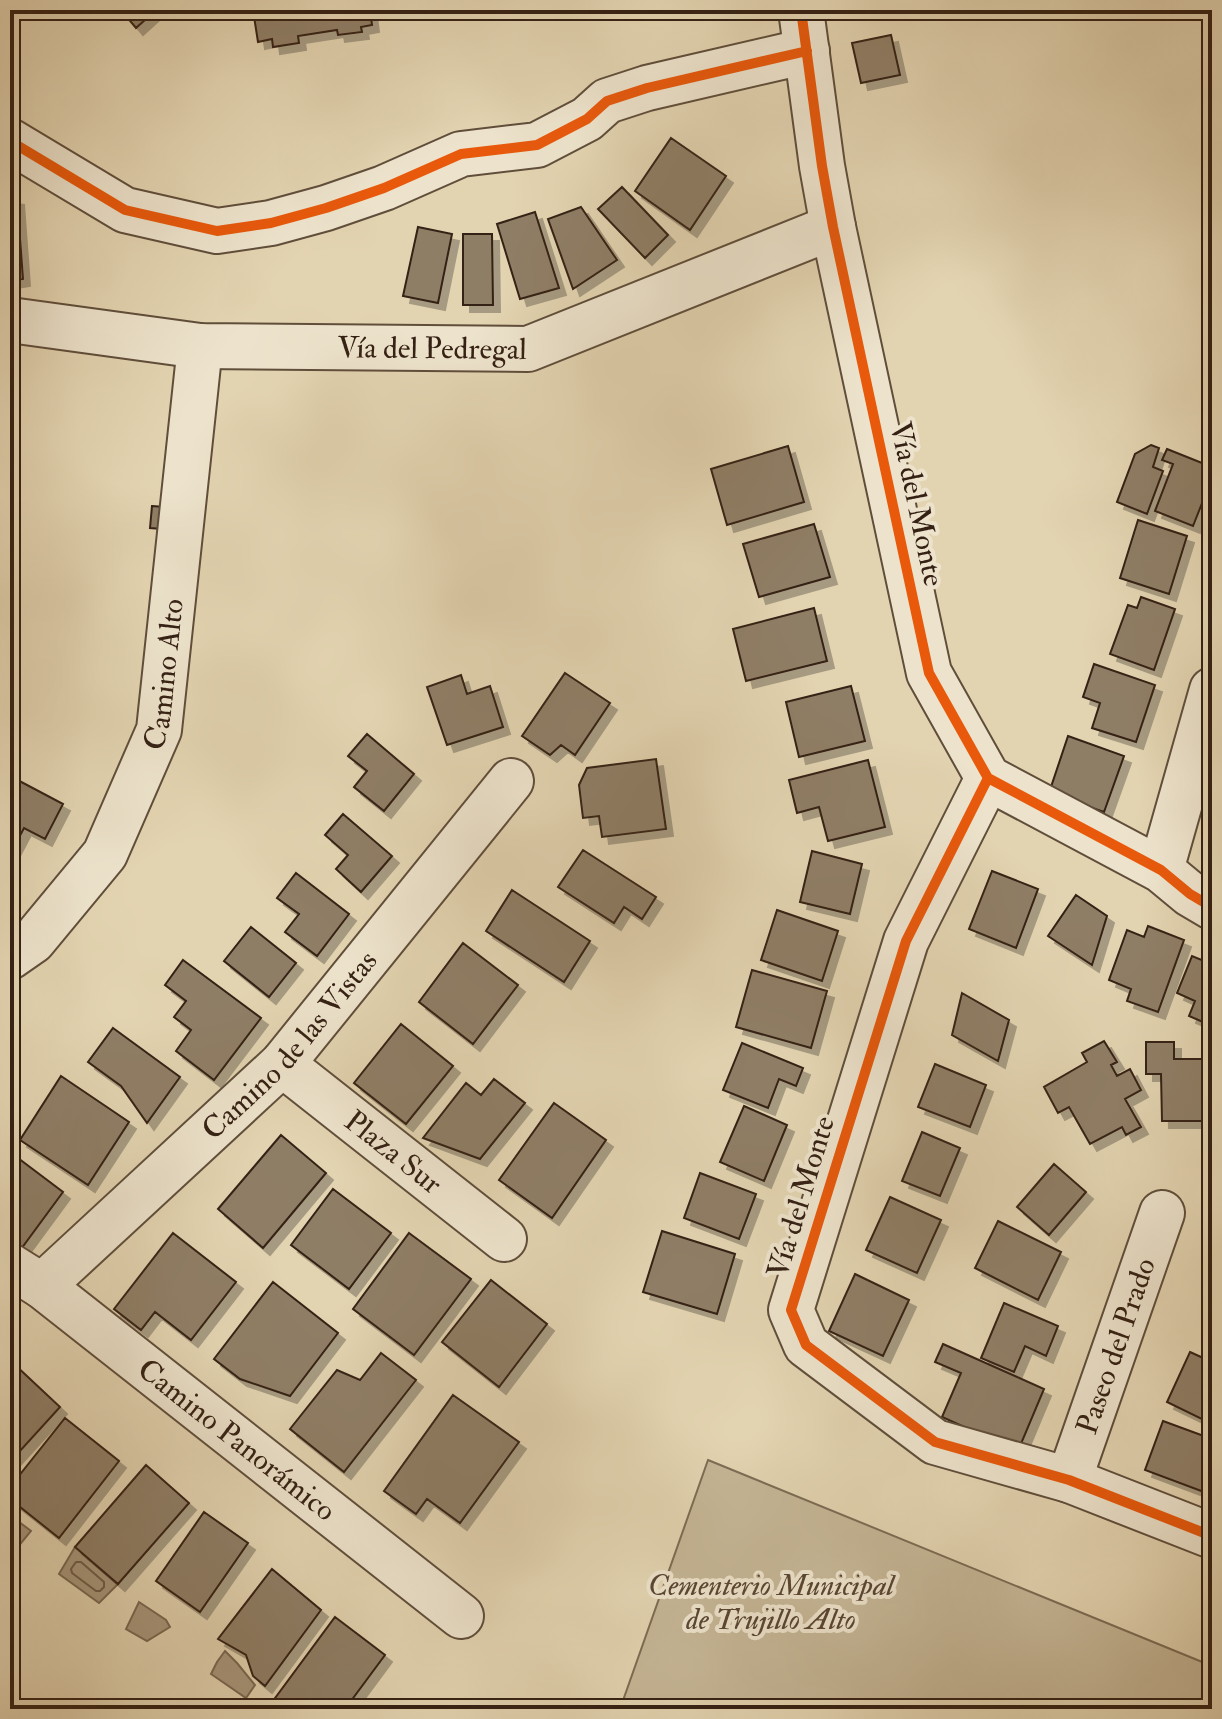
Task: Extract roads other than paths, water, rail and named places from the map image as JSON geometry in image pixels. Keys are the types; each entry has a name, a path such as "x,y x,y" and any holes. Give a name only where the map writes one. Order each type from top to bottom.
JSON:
{"street":[{"path":"10,141 125,210 217,231 271,223 326,208 384,188 461,154 537,145 587,119 607,101 804,30"},
{"name":"Vía del Monte","path":"804,30 833,227 929,673 988,778 906,941 791,1310 806,1345 935,1442 1069,1480 1212,1536"},
{"name":"Vía del Pedregal","path":"10,320 200,346 528,349 833,227"},
{"name":"Camino Alto","path":"10,957 33,941 105,854 159,730 200,346"},
{"path":"1161,870 1212,690"},
{"path":"988,778 1161,870 1212,907"},
{"name":"Camino de las Vistas","path":"26,1276 282,1064 511,781"},
{"name":"Plaza Sur","path":"282,1064 504,1239"},
{"name":"Paseo del Prado","path":"1069,1480 1162,1213"},
{"name":"Camino Panorámico","path":"26,1276 461,1616"}],"water":[{"path":"10,1515 31,1531 13,1553 10,1551"},
{"path":"75,1547 118,1584 99,1603 59,1574"},
{"path":"139,1602 166,1620 170,1627 147,1641 126,1629"},
{"path":"225,1651 255,1685 246,1698 211,1674"}],"park label":[{"name":"Cementerio Municipal de Trujillo Alto","path":"771,1602"}]}
